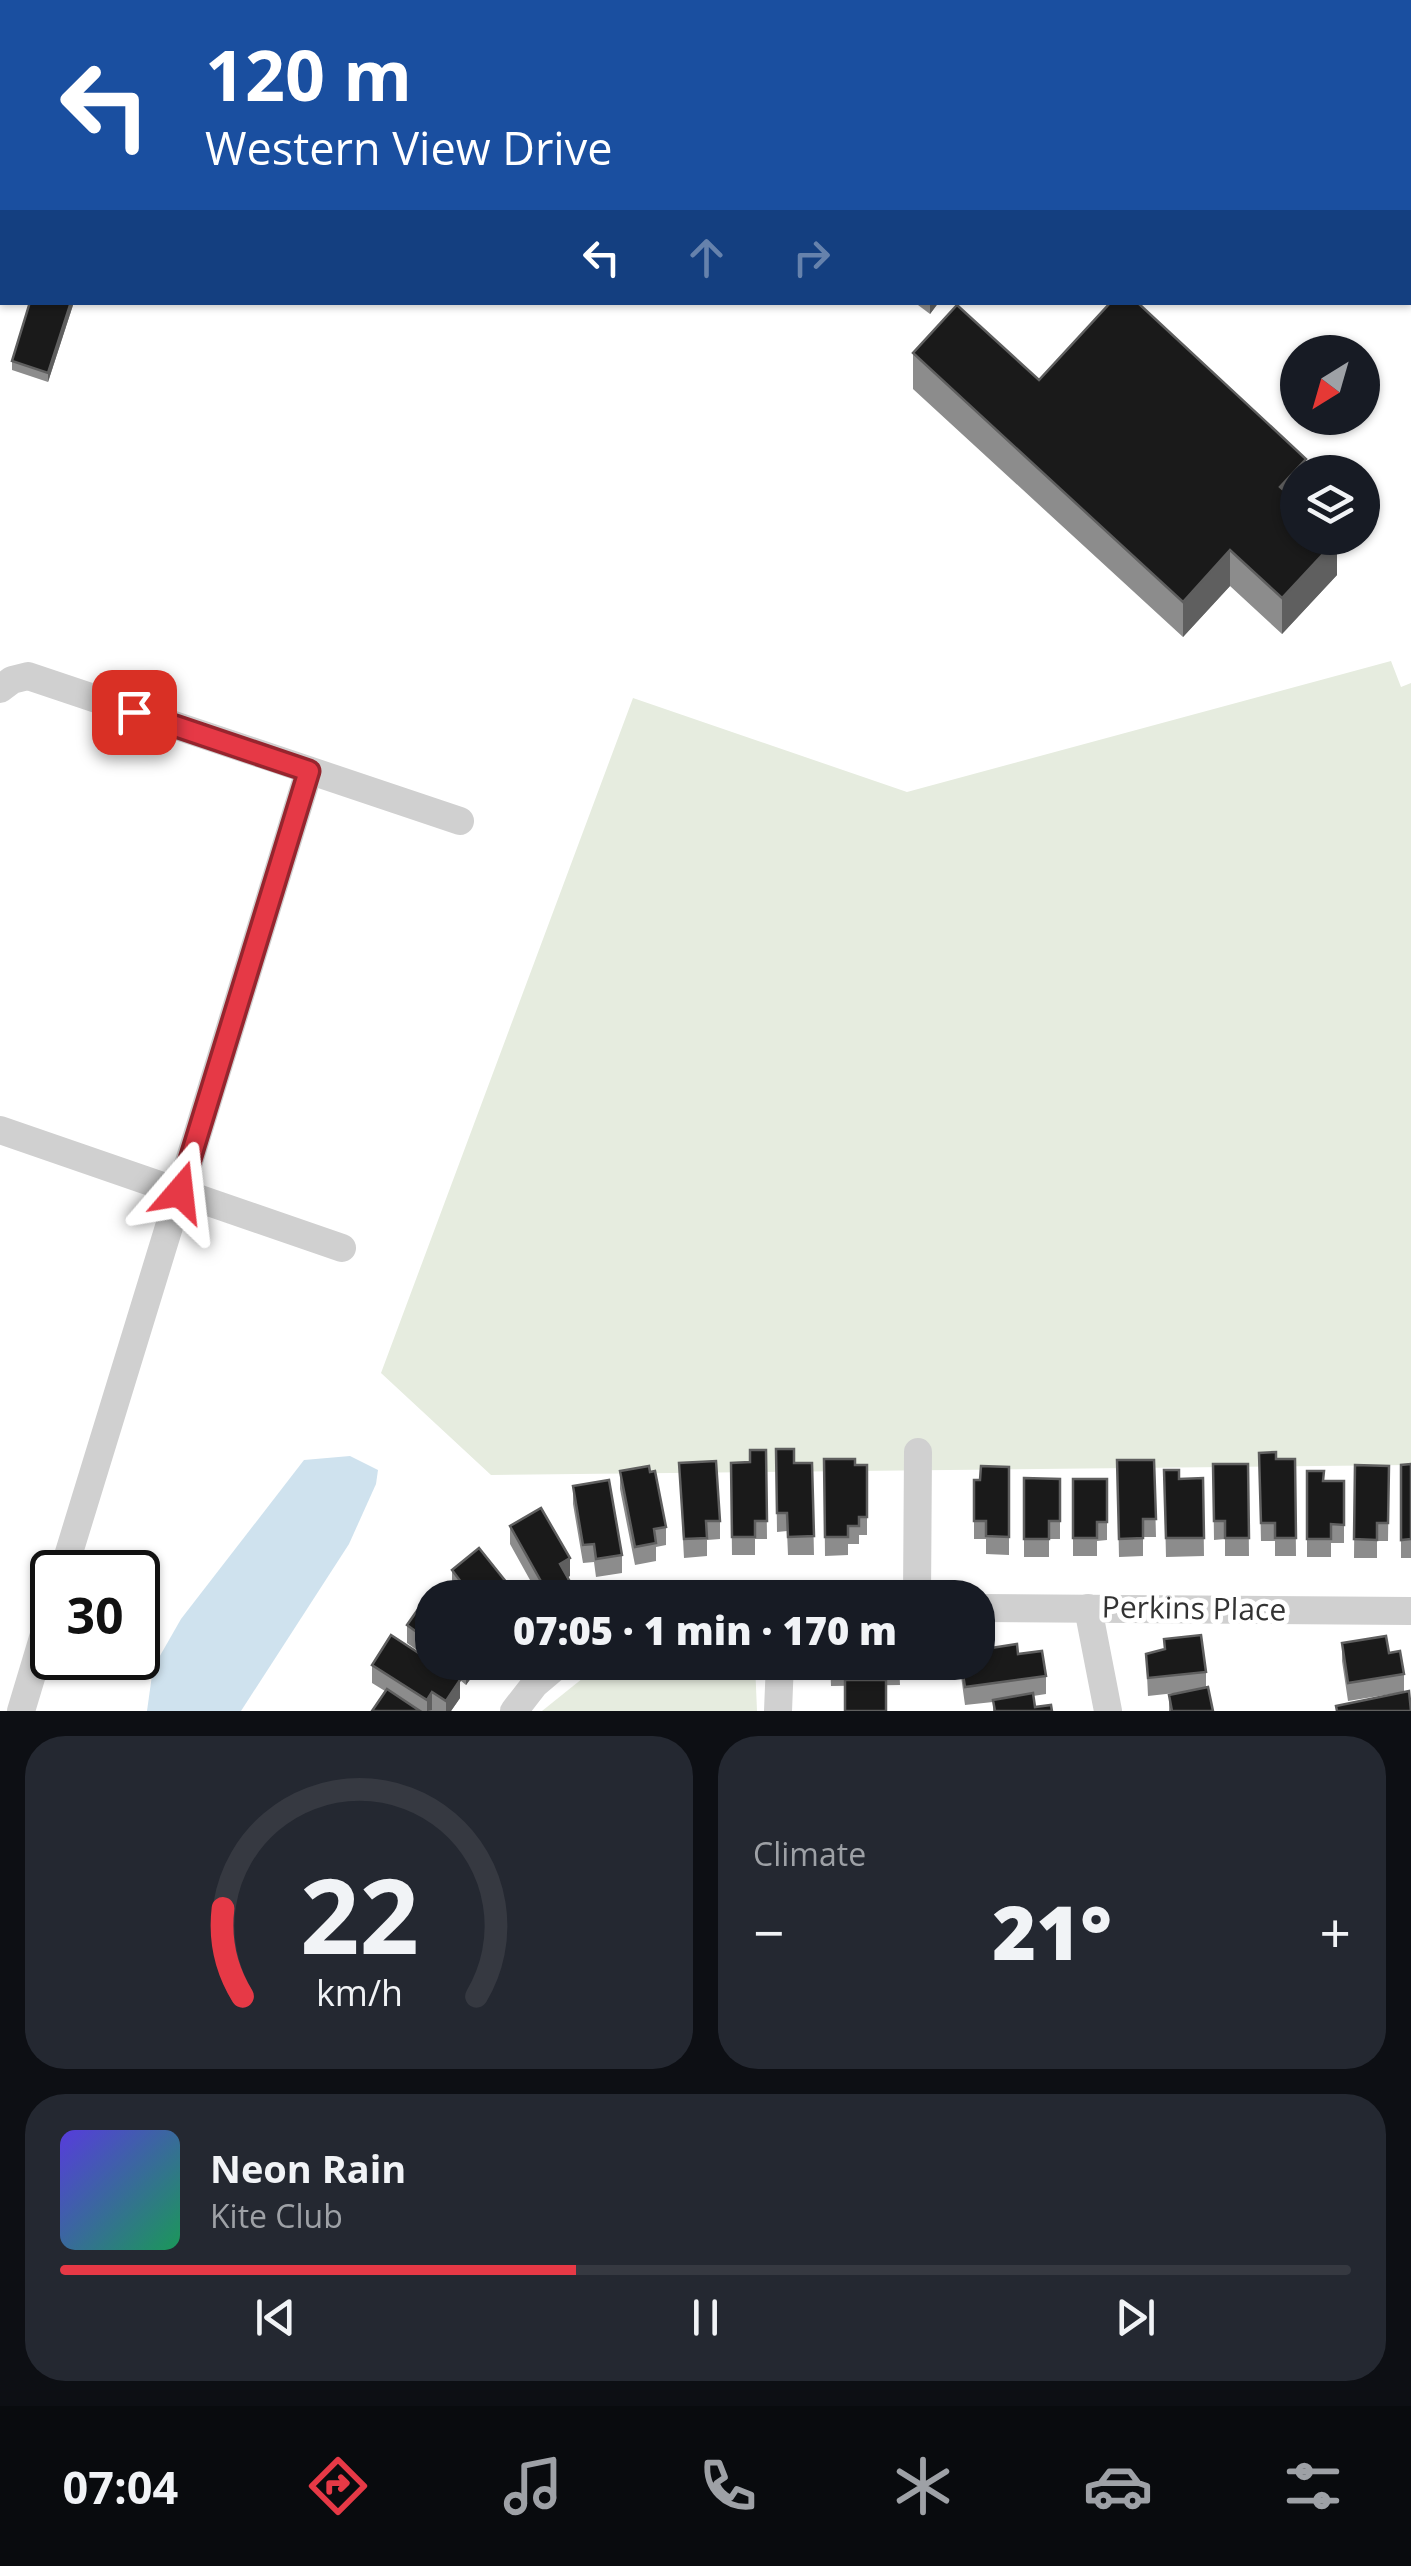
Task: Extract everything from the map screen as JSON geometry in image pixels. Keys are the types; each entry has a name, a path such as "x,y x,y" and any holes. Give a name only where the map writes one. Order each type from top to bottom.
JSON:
{"street":[{"path":"0,689 12,680 28,676 460,820"},
{"path":"71,1550 309,771"},
{"path":"0,1130 342,1248"},
{"path":"917,1580 918,1452"},
{"name":"Perkins Place","path":"995,1608 1411,1611"},
{"path":"1088,1608 1108,1711"},
{"path":"21,1711 30,1680"},
{"path":"514,1711 539,1680"},
{"path":"778,1711 779,1680"}],"shaded area":[{"path":"1391,661 1401,687 1411,683 1411,1465 491,1475 381,1373 633,698 907,792"},
{"path":"581,1680 756,1680 757,1711 542,1711"}],"water":[{"path":"350,1456 378,1470 376,1484 349,1544 241,1711 147,1711 151,1680 160,1680 160,1656 181,1619 304,1460"}],"building":[{"path":"29,305 70,305 48,373 12,361"},
{"path":"957,305 1039,380 1108,305 1140,305 1302,455 1280,455 1280,555 1322,555 1282,598 1230,550 1183,602 913,353"},
{"path":"776,1449 794,1449 794,1463 812,1463 814,1536 788,1537 787,1513 777,1513"},
{"path":"750,1450 766,1450 767,1521 755,1521 755,1537 732,1537 731,1463 750,1462"},
{"path":"1276,1452 1276,1459 1295,1459 1296,1538 1275,1538 1275,1523 1261,1523 1259,1453"},
{"path":"824,1459 855,1459 855,1465 867,1465 867,1517 859,1517 859,1526 848,1526 848,1537 825,1537"},
{"path":"1117,1460 1154,1460 1156,1519 1143,1519 1143,1538 1119,1539"},
{"path":"716,1461 720,1521 706,1521 707,1538 684,1539 679,1463"},
{"path":"1213,1464 1248,1464 1249,1538 1225,1538 1225,1521 1214,1521"},
{"path":"1411,1464 1411,1539 1401,1540 1401,1465"},
{"path":"1355,1465 1389,1466 1388,1523 1377,1523 1377,1540 1354,1539"},
{"path":"649,1466 650,1472 655,1471 666,1527 654,1529 656,1543 635,1547 620,1471"},
{"path":"981,1466 1009,1467 1009,1537 986,1536 986,1521 974,1521 974,1480 980,1480"},
{"path":"1164,1470 1179,1470 1179,1479 1203,1478 1204,1538 1166,1538"},
{"path":"1307,1471 1324,1471 1323,1481 1344,1481 1344,1525 1331,1524 1331,1539 1307,1539"},
{"path":"1024,1478 1060,1479 1060,1521 1049,1521 1049,1539 1024,1539"},
{"path":"1073,1479 1107,1479 1107,1522 1097,1522 1097,1538 1073,1538"},
{"path":"609,1480 622,1555 596,1559 594,1544 583,1545 573,1486"},
{"path":"541,1508 570,1558 560,1564 569,1580 540,1580 510,1526"},
{"path":"479,1548 505,1580 460,1580 452,1570"},
{"path":"415,1614 415,1631 407,1625"},
{"path":"391,1635 415,1651 415,1680 460,1680 446,1701 432,1692 427,1700 372,1665"},
{"path":"1201,1635 1206,1672 1148,1678 1146,1654 1165,1649 1164,1639"},
{"path":"1386,1636 1389,1653 1400,1651 1404,1674 1348,1683 1342,1643"},
{"path":"1017,1644 1018,1654 1042,1651 1046,1676 965,1687 964,1680 995,1680 995,1647"},
{"path":"845,1680 886,1680 886,1711 845,1711"},
{"path":"1208,1687 1213,1711 1172,1711 1169,1695"},
{"path":"387,1689 420,1711 372,1711"},
{"path":"1409,1691 1411,1711 1337,1711 1336,1706"},
{"path":"1033,1693 1035,1707 1051,1705 1052,1711 995,1711 993,1700"}],"route":[{"path":"134,712 309,771 180,1192"}]}
